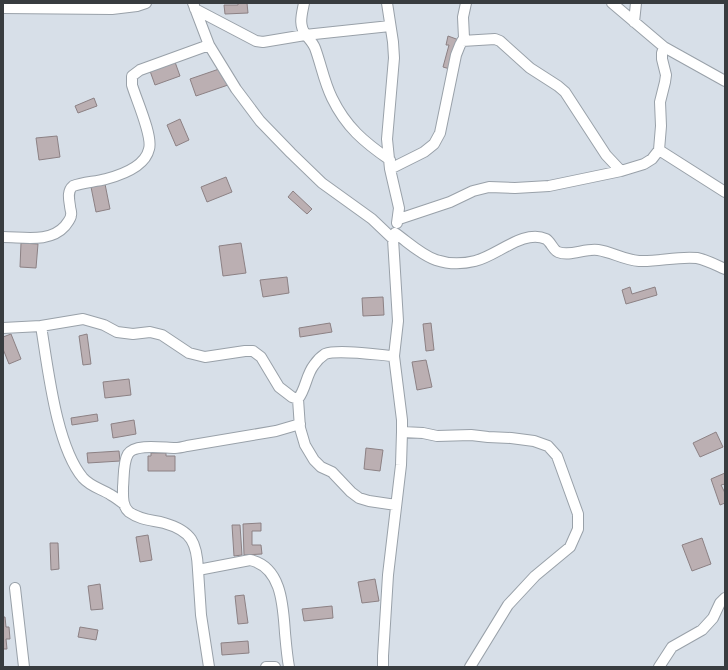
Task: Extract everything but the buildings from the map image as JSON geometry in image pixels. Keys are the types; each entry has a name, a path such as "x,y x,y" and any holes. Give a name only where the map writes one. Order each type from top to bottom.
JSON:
{"street":[{"path":"3,8 112,9 137,6 146,3"},
{"path":"304,3 301,26 305,35 314,46 332,98 351,128 390,164"},
{"path":"384,667 383,656 388,575 399,491 402,432 402,420 394,356 398,321 394,236 399,219 399,208 390,164 387,133 394,58 387,3"},
{"path":"390,164 424,152 434,144 440,133 456,56 464,38 463,17 466,3"},
{"path":"612,3 664,47 725,81"},
{"path":"634,22 636,3"},
{"path":"194,6 256,41 263,42 305,35 390,26"},
{"path":"194,6 209,45 236,89 260,121 322,184 394,236 436,260 453,264 476,261 521,240 537,237 544,238 549,241 556,252 561,253 568,254 582,250 597,250 627,259 646,262 698,258 709,261 725,269"},
{"path":"462,41 495,39 500,41 530,68 558,86 564,92 606,155 620,170"},
{"path":"3,237 52,236 67,224 71,215 68,195 69,189 73,186 105,179 126,172 143,160 149,150 150,139 132,85 132,76 140,70 209,45"},
{"path":"399,219 450,202 473,191 489,187 515,188 549,186 644,164 652,159 659,150 661,126 660,102 666,75 662,60 664,47"},
{"path":"659,150 725,192"},
{"path":"3,328 41,326 83,319 104,324 117,332 133,334 150,332 162,335 189,353 205,357 245,350 253,351 262,357 279,386 298,399"},
{"path":"41,326 56,413 74,466 84,479 93,486 112,495 124,504"},
{"path":"394,356 342,352 325,354 314,365 309,373 303,393 298,399 300,424 305,445 314,460 321,467 332,472 351,492 359,498 396,505"},
{"path":"209,667 201,615 197,556 194,544 188,535 164,523 138,517 128,512 124,504 123,495 125,464 128,454 133,449 141,447 176,448 276,431 300,424"},
{"path":"402,432 423,433 437,436 471,435 511,438 534,441 548,446 557,456 578,514 578,529 570,547 535,576 508,605 470,667"},
{"path":"198,570 250,560 265,566 272,574 279,587 283,604 289,667"},
{"path":"15,588 24,667"},
{"path":"659,667 672,647 702,630 713,618 720,603 725,598"},
{"path":"266,667 275,667"}]}
